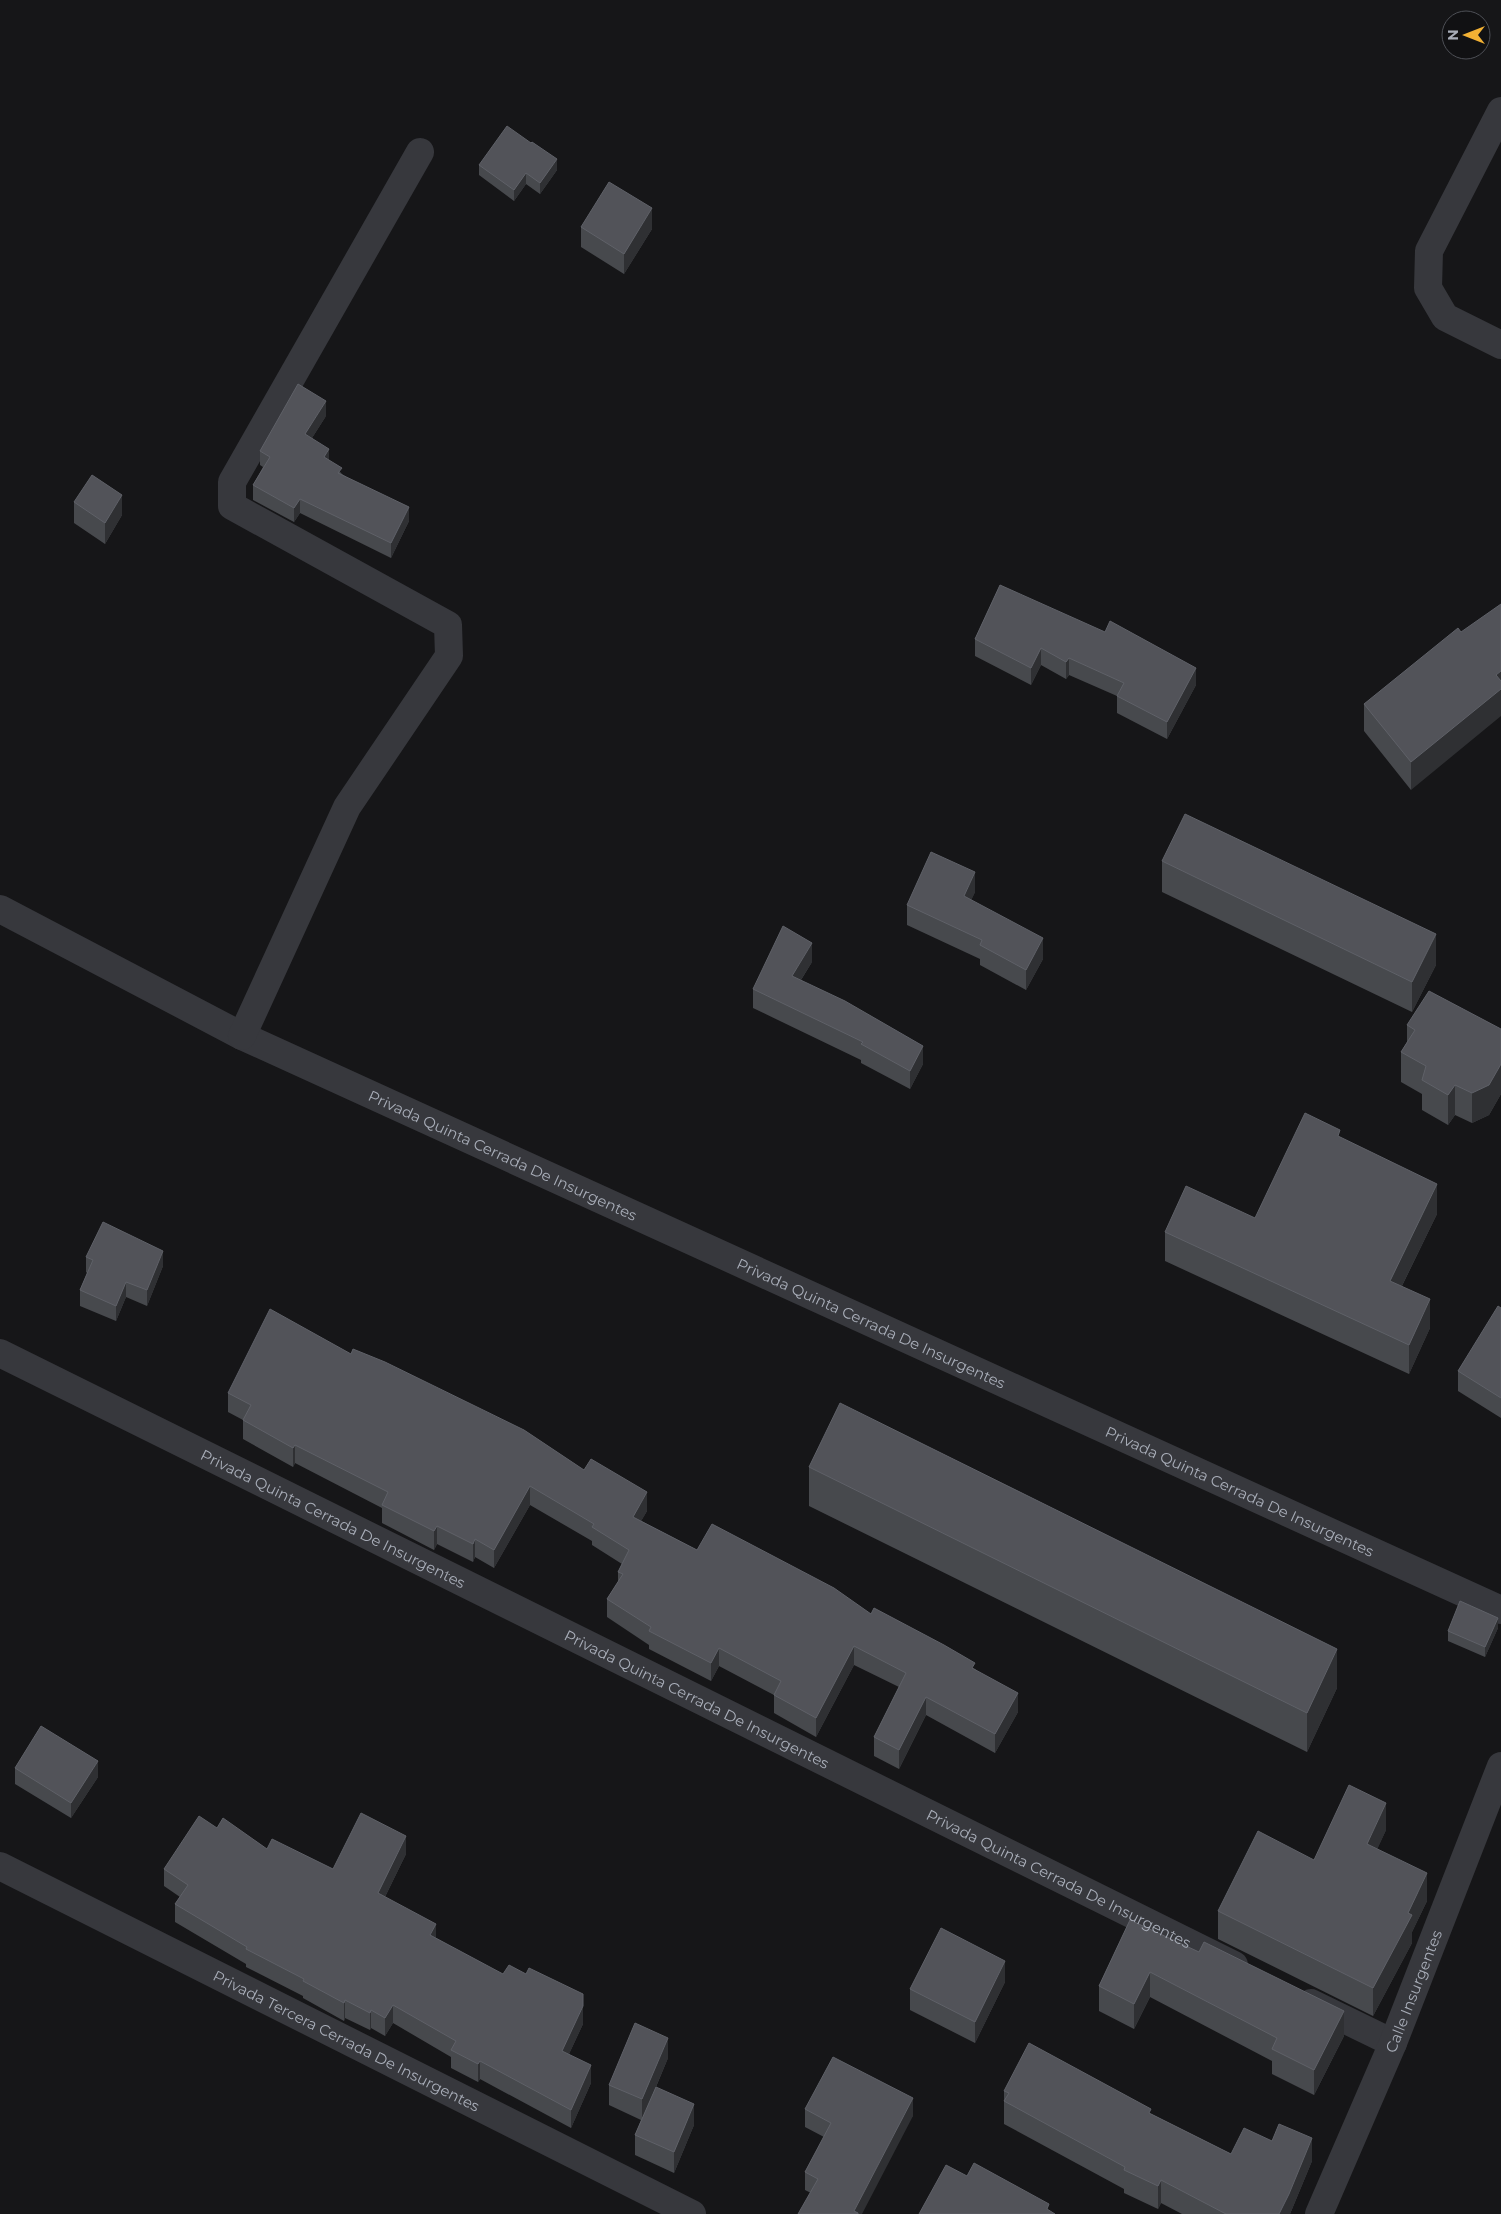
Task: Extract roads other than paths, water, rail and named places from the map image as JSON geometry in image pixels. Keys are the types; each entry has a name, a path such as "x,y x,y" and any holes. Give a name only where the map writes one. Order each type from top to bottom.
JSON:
{"street":[{"path":"1501,112 1429,251 1428,288 1445,317 1501,345"},
{"path":"242,1036 347,807 449,656 448,625 232,506 232,482 420,152"},
{"name":"Privada Quinta Cerrada De Insurgentes","path":"0,909 242,1036 1501,1610"},
{"name":"Privada Quinta Cerrada De Insurgentes","path":"0,1353 1259,1977"},
{"name":"Calle Insurgentes","path":"1319,2214 1393,2043 1501,1766"},
{"name":"Privada Tercera Cerrada De Insurgentes","path":"0,1866 692,2214"},
{"path":"1286,1990 1393,2043"}]}
